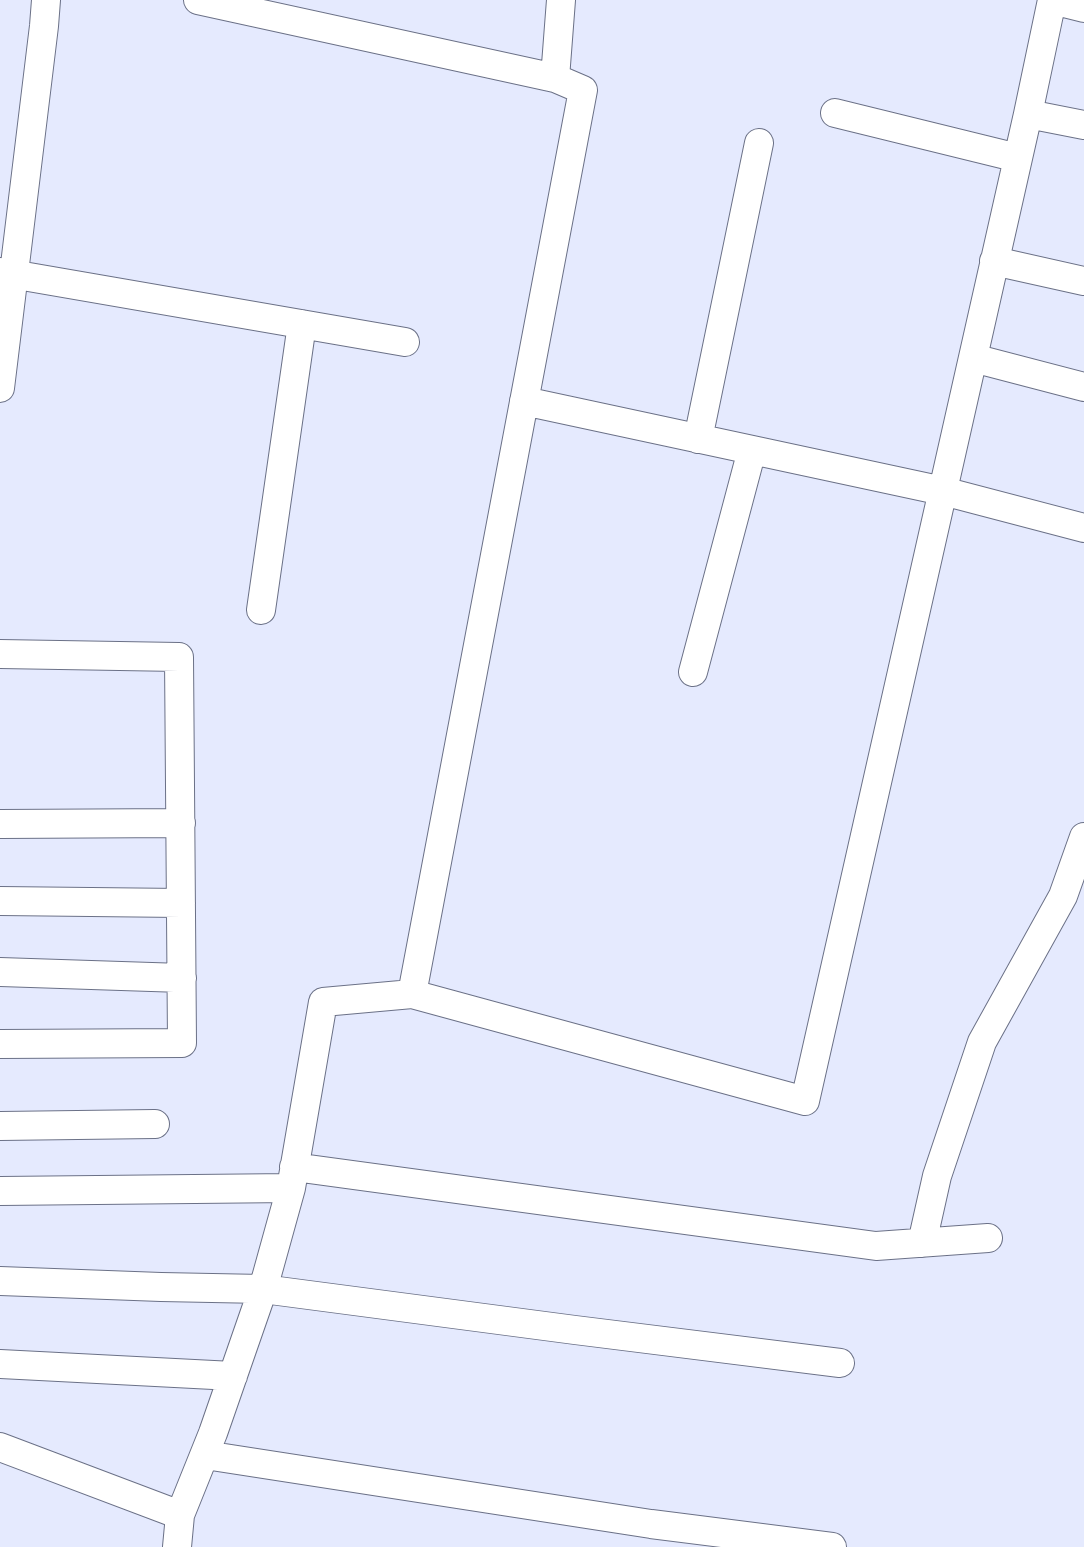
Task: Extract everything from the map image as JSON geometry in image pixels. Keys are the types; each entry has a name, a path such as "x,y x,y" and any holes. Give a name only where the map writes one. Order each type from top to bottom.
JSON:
{"street":[{"path":"0,388 7,272 43,36 46,0"},
{"path":"198,0 555,78 583,90 412,994"},
{"path":"555,78 561,0"},
{"path":"177,1547 180,1515 205,1455 263,1289 292,1178 322,1002 412,994 805,1101 1028,114 1052,0 1084,8"},
{"path":"835,112 1018,158"},
{"path":"1028,114 1084,125"},
{"path":"698,439 759,143"},
{"path":"994,262 1084,281"},
{"path":"7,272 405,342"},
{"path":"261,610 302,324"},
{"path":"973,358 1084,388"},
{"path":"524,401 943,491 1084,528"},
{"path":"693,672 752,450"},
{"path":"0,654 179,657 182,978 182,1043 0,1044"},
{"path":"0,824 181,823"},
{"path":"922,1243 937,1176 982,1042 1063,896 1084,837"},
{"path":"0,901 181,903"},
{"path":"0,972 182,978"},
{"path":"0,1126 155,1124"},
{"path":"0,1191 292,1178 876,1246 988,1238"},
{"path":"0,1281 263,1289 840,1363"},
{"path":"0,1364 233,1376"},
{"path":"0,1447 180,1515"},
{"path":"205,1455 651,1524 832,1547"}]}
